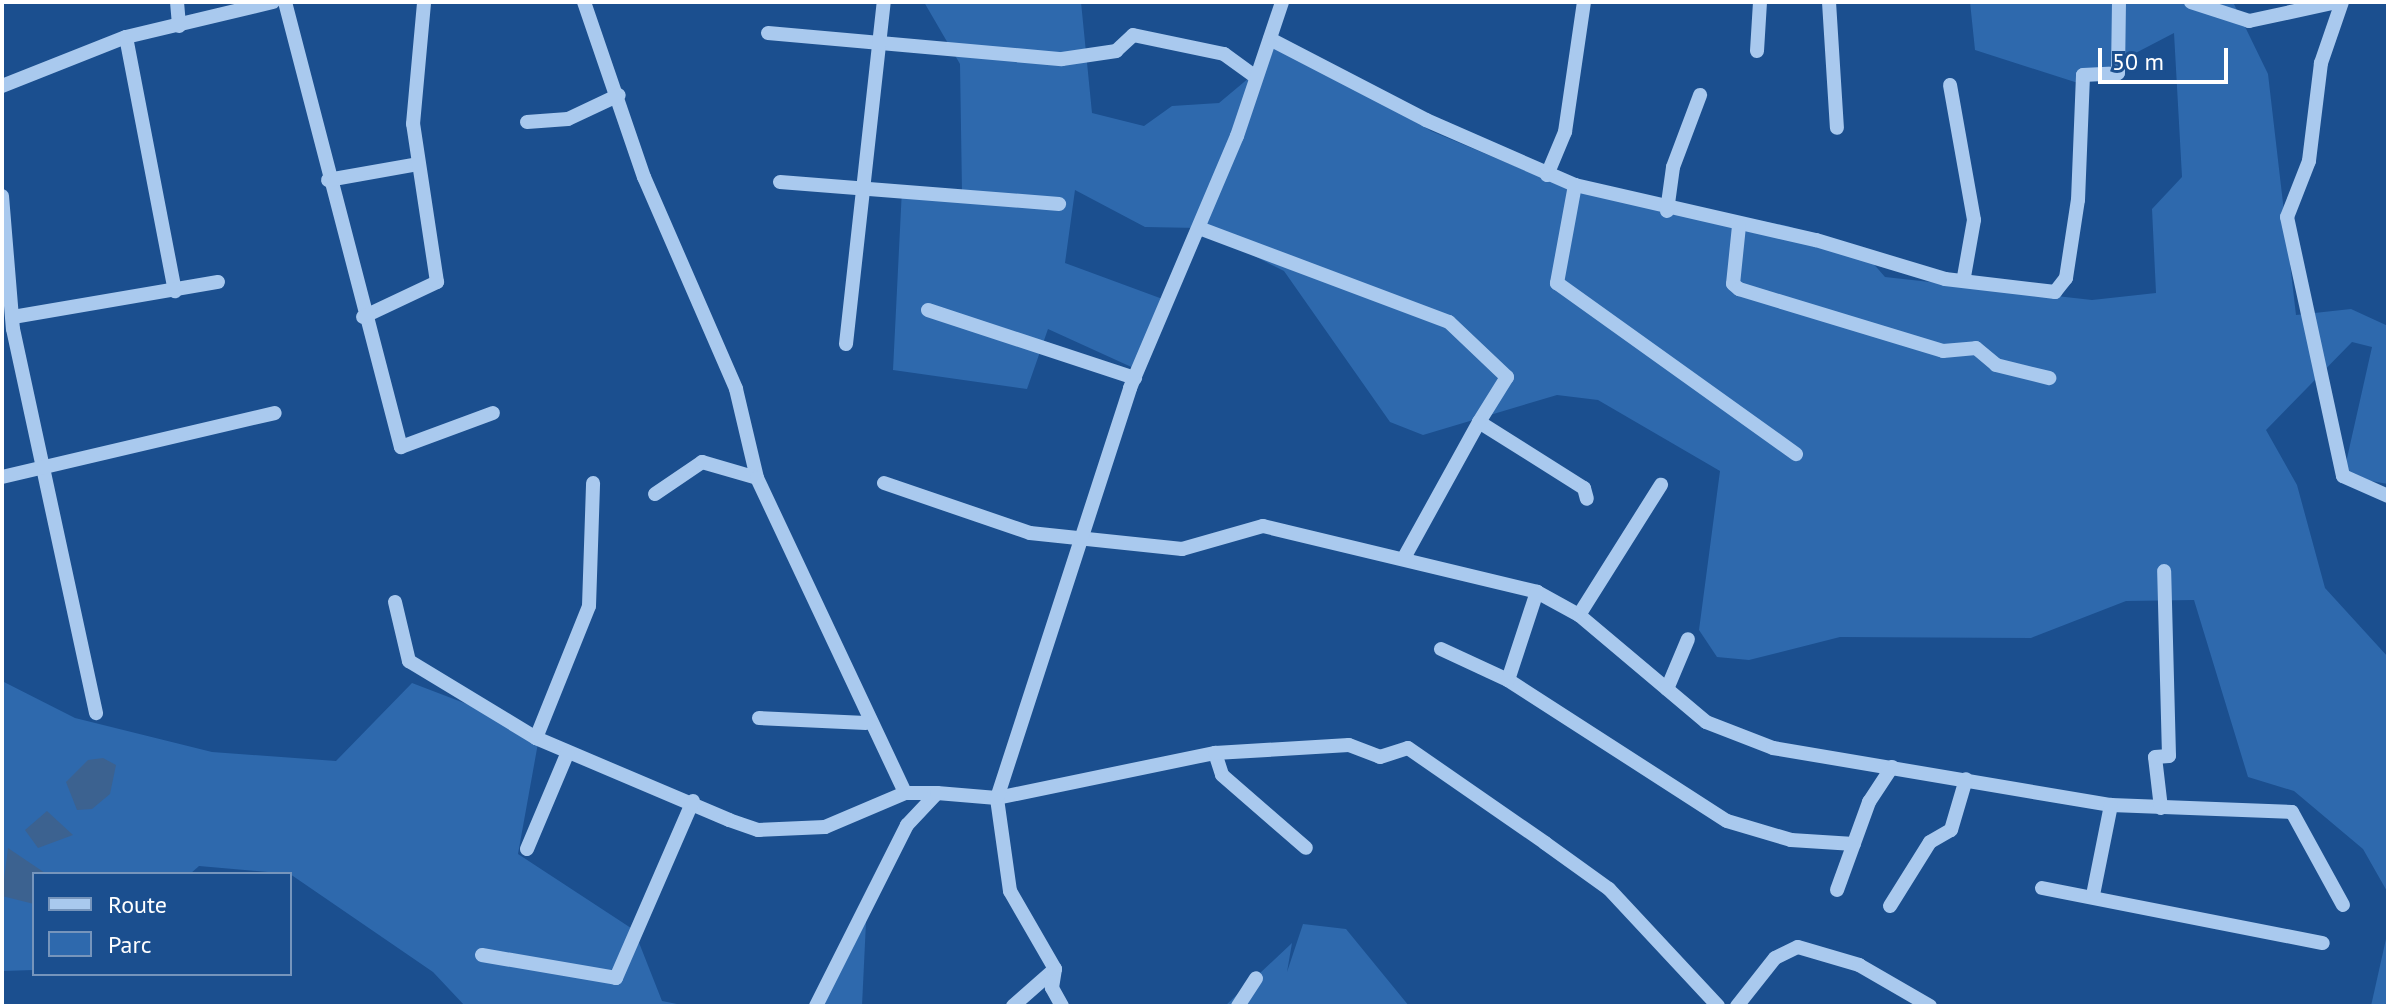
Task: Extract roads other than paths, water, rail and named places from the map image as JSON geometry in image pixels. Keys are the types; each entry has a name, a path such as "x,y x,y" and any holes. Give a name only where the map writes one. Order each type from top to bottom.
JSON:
{"street":[{"path":"177,2 179,26"},
{"path":"2,86 126,37 273,2"},
{"path":"285,2 363,317 401,447 493,413"},
{"path":"363,317 437,282 413,124 424,2"},
{"path":"584,2 619,95 644,177 736,389 757,478 866,723 905,793"},
{"path":"846,344 860,190 884,2"},
{"path":"1062,1006 1052,988 1055,969 1010,891 997,798 1080,535 1135,378 1199,228 1282,2"},
{"path":"1547,175 1565,132 1584,2"},
{"path":"1757,51 1760,2"},
{"path":"1829,2 1837,128"},
{"path":"1270,39 1547,175 1575,185 1667,211 1739,226 1945,279 1964,277 2061,288 2078,200 2083,75 2118,73 2119,2"},
{"path":"2191,2 2249,21 2340,2 2321,63 2309,161 2287,217 2343,476 2388,496"},
{"path":"768,33 879,40 1062,59 1116,51 1133,35 1224,54 1256,77"},
{"path":"126,37 175,291"},
{"path":"1950,85 1974,220 1964,277"},
{"path":"527,122 568,119 619,95"},
{"path":"1667,211 1673,167 1700,95"},
{"path":"328,180 418,164"},
{"path":"780,182 1059,204"},
{"path":"1575,185 1557,283 1796,454"},
{"path":"2,196 13,317 39,470 96,713"},
{"path":"1739,226 1733,284 1739,289 1943,351 1976,348 1996,365 2049,378"},
{"path":"1199,228 1449,322 1507,377 1405,556"},
{"path":"13,317 218,282"},
{"path":"928,310 1135,378"},
{"path":"2,477 275,413"},
{"path":"1479,422 1584,488 1587,499"},
{"path":"655,494 702,462 757,478"},
{"path":"536,738 589,606 593,483"},
{"path":"884,483 1030,533 1080,535 1182,549 1263,526 1405,556 1537,592 1579,615 1667,689 1731,735 2111,805 2292,812 2343,905"},
{"path":"1579,615 1661,485"},
{"path":"2161,808 2155,757 2169,756 2164,571"},
{"path":"1508,680 1537,592"},
{"path":"395,602 409,661 536,738 758,830 797,830 852,818 905,793 997,798 1215,753 1349,745 1380,757 1408,748 1609,889 1718,1006"},
{"path":"1667,689 1688,639"},
{"path":"1441,649 1508,680 1727,821 1791,840 1854,844"},
{"path":"759,718 866,723"},
{"path":"527,849 568,752"},
{"path":"1215,753 1222,775 1306,848"},
{"path":"1837,890 1854,844 1892,767"},
{"path":"1890,906 1930,842 1951,830 1966,779"},
{"path":"816,1006 907,825 937,793"},
{"path":"482,955 616,978 693,801"},
{"path":"2093,895 2111,805"},
{"path":"2042,888 2093,895 2323,943"},
{"path":"1737,1006 1775,958 1798,947 1859,965 1928,1006"},
{"path":"1013,1006 1055,969"},
{"path":"1238,1006 1256,978"}]}
